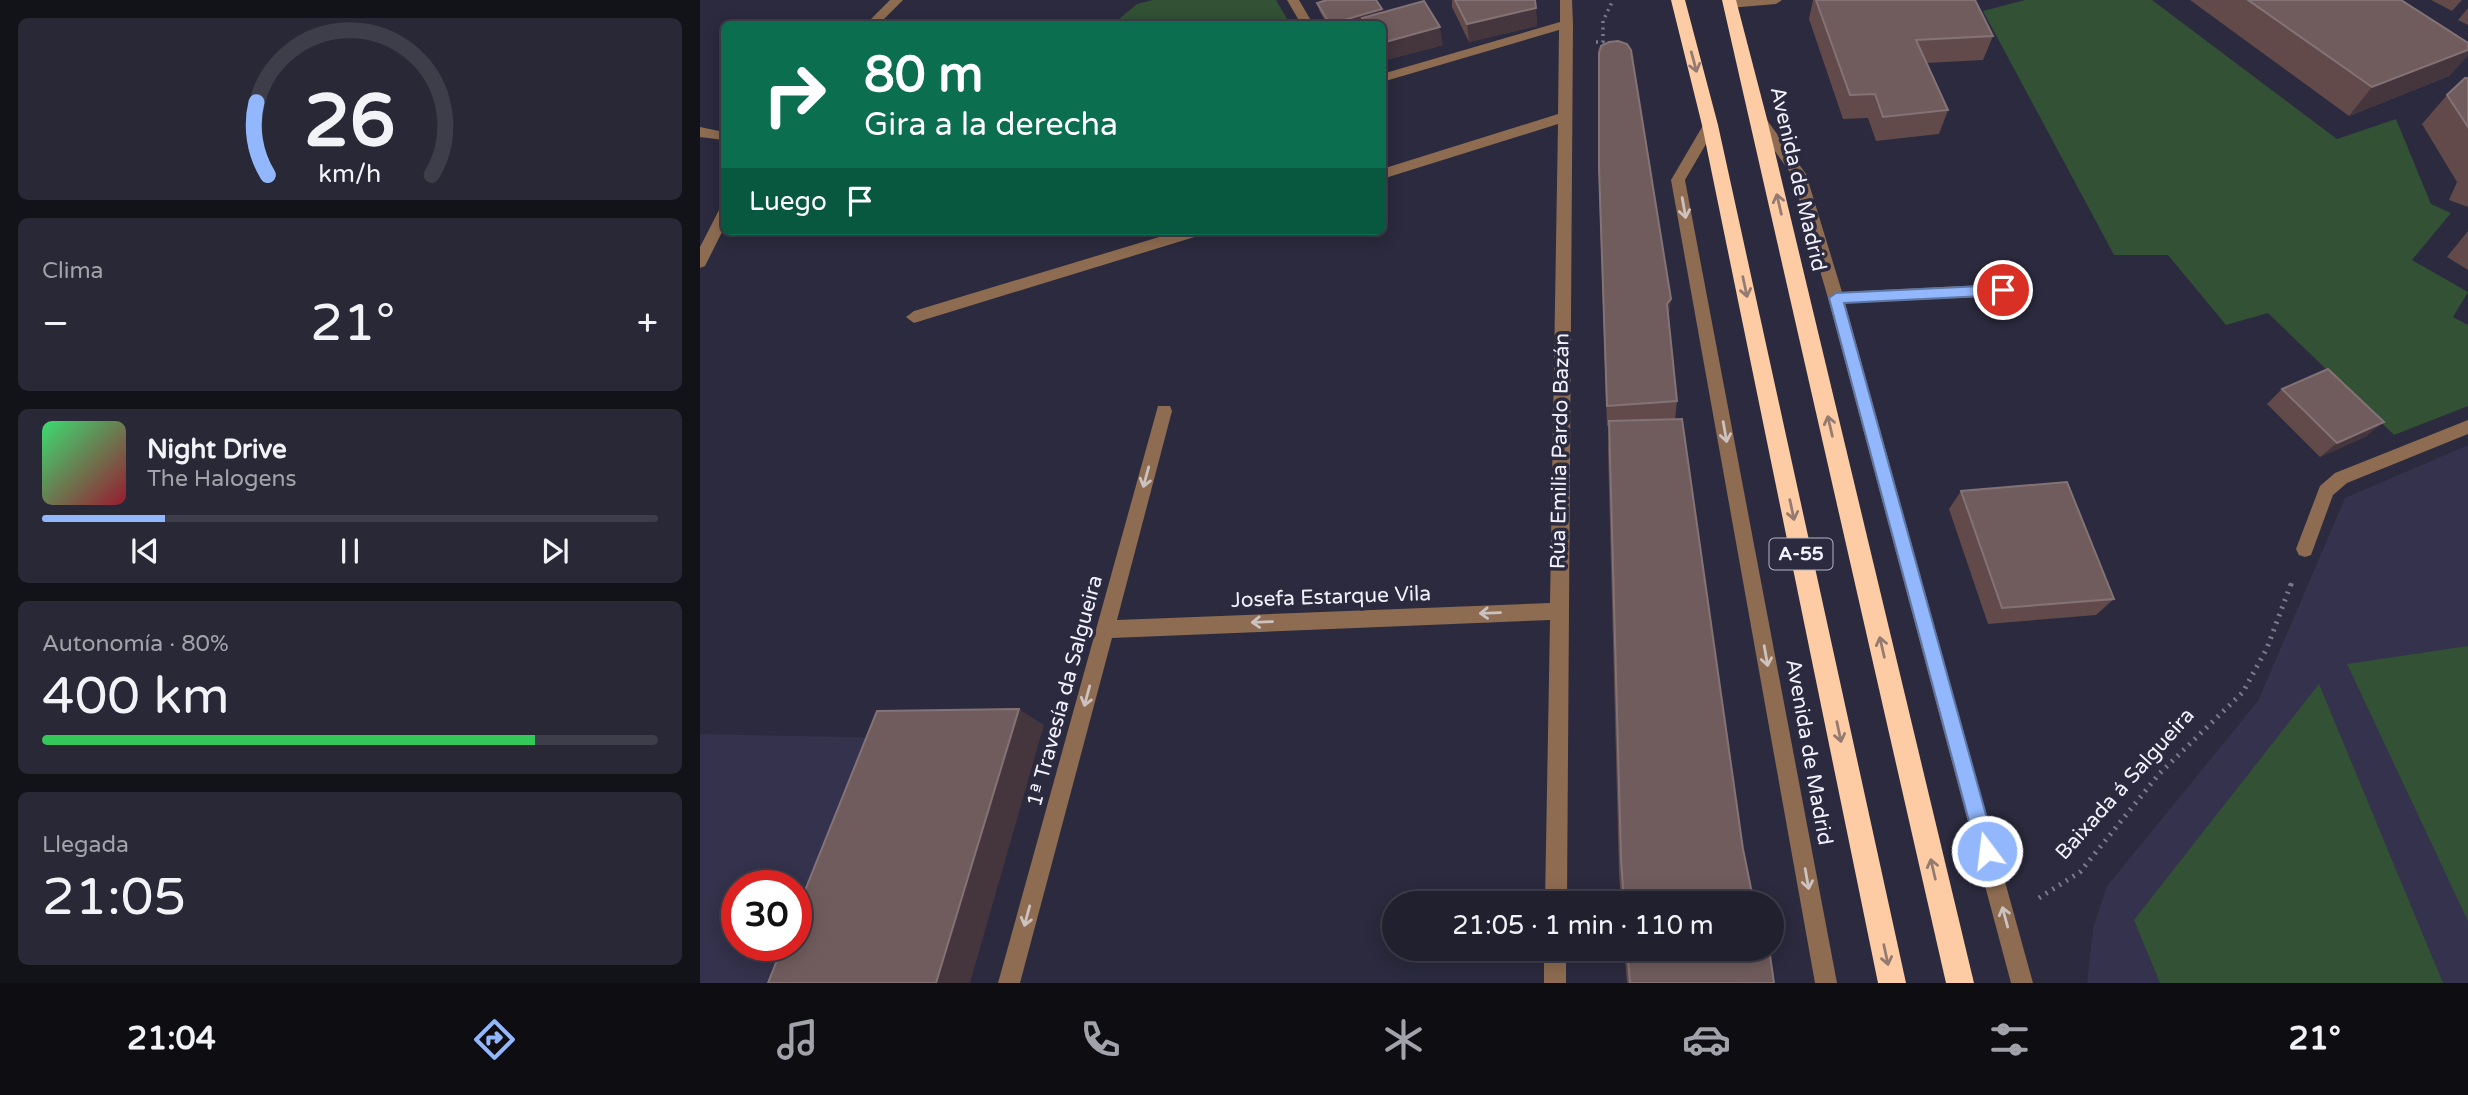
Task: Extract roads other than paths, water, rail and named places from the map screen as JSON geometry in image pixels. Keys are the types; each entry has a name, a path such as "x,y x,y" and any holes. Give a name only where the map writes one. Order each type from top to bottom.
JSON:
{"highway":[{"name":"Avenida de Madrid","path":"1678,0 1710,125 1892,983"},
{"name":"Avenida de Madrid","path":"1729,2 1759,119 1960,983"}],"street":[{"path":"875,21 897,0"},
{"path":"1293,0 1305,21"},
{"name":"Rúa Emilia Pardo Bazán","path":"1556,891 1566,0"},
{"path":"1729,2 1776,0"},
{"path":"1386,77 1567,24"},
{"path":"1386,173 1564,117"},
{"path":"1759,119 1799,174 1836,298 2022,983"},
{"name":"Avenida de Madrid","path":"1710,125 1678,180 1826,983"},
{"path":"700,132 721,136"},
{"path":"700,262 721,220"},
{"path":"914,317 1183,235"},
{"path":"1836,298 2003,290"},
{"name":"1ª Travesía da Salgueira","path":"1009,983 1164,411"},
{"path":"2305,549 2326,491 2341,478 2468,427"},
{"name":"Josefa Estarque Vila","path":"1105,629 1558,611"},
{"path":"1555,961 1555,983"}]}
